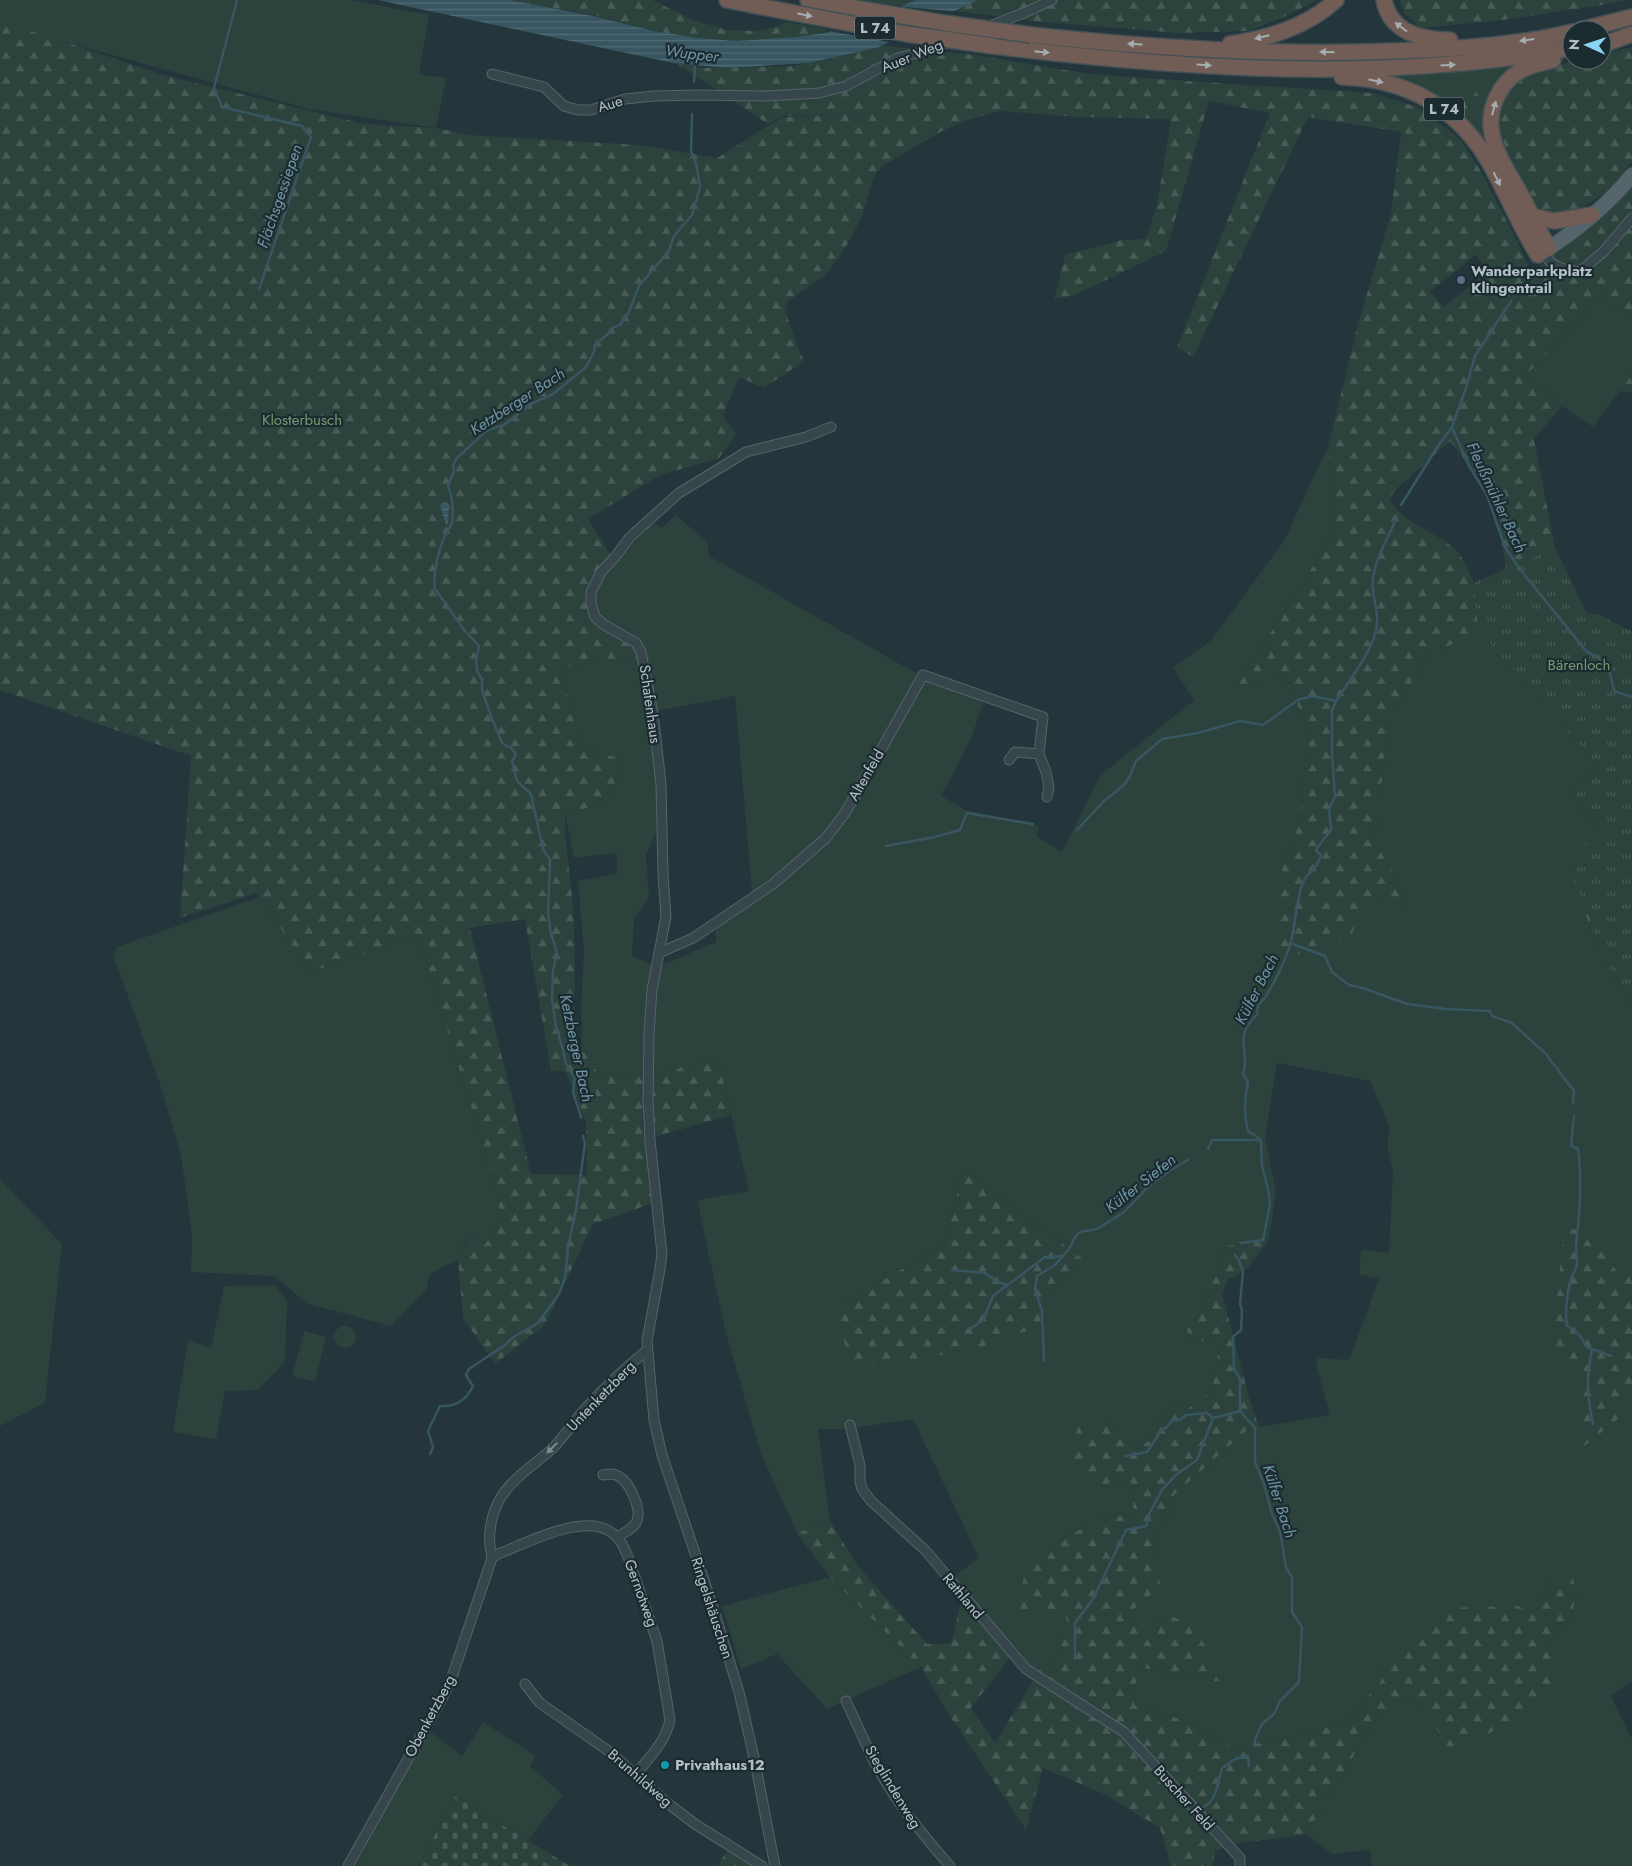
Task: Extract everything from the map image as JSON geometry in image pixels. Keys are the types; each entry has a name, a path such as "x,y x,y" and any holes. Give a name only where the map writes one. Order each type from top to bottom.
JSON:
{"highway":[{"name":"L 74","path":"727,0 907,34 993,46 1093,57 1193,64 1351,68 1435,65 1497,60 1562,50"},
{"name":"L 74","path":"808,0 1031,35 1201,49 1351,53 1481,46 1562,34"},
{"name":"L 74","path":"1201,49 1241,42 1286,30 1316,16 1336,0"},
{"name":"L 74","path":"1384,0 1390,17 1406,32 1424,38 1457,40 1481,46"},
{"path":"1612,22 1632,17"},
{"path":"1612,40 1629,35"},
{"path":"1543,251 1532,216 1495,144 1491,126 1492,112 1495,101 1503,86 1521,70 1562,58"},
{"name":"L 74","path":"1276,67 1314,76 1351,77 1382,82 1415,93 1440,106 1460,123 1477,143 1543,251"},
{"path":"1532,216 1554,222 1592,215"}],"main road":[{"path":"1543,251 1592,215 1632,175"}],"street":[{"name":"Auer Weg","path":"738,96 831,91 852,83 898,58 925,51 1052,0"},
{"name":"Aue","path":"492,74 544,87 564,106 578,110 591,110 625,99 635,98 692,95 738,96"},
{"path":"1543,251 1552,264 1569,271 1580,272 1605,250 1632,218"},
{"name":"Schafenhaus","path":"652,990 666,916 661,796 652,714 643,657 636,643 603,624 596,617 591,603 591,592 601,572 630,537 678,493 746,452 806,437 831,427"},
{"name":"Altenfeld","path":"658,953 693,938 773,884 826,838 862,784 923,675 1043,717 1039,754 1045,766 1049,787 1047,796"},
{"path":"1009,760 1015,752 1039,754"},
{"name":"Untenketzberg","path":"492,1558 489,1540 494,1512 503,1494 516,1480 553,1448 585,1408 627,1366 646,1351 647,1333 662,1262 648,1101 652,990"},
{"name":"Ringelshäuschen","path":"646,1351 654,1420 662,1455 712,1604 739,1692 776,1866"},
{"name":"Rathland","path":"850,1425 860,1465 860,1482 862,1489 871,1501 925,1550 1026,1669 1124,1732"},
{"path":"492,1558 550,1534 575,1527 596,1526 606,1529 617,1537 633,1527 637,1522 638,1510 632,1490 620,1476 612,1473 603,1475"},
{"name":"Gernotweg","path":"617,1537 628,1557 655,1631 670,1720 668,1729 661,1742 636,1774"},
{"name":"Obenketzberg","path":"348,1866 444,1695 453,1674 492,1558"},
{"name":"Brunhildweg","path":"525,1684 540,1703 610,1752 666,1802 696,1824 762,1866"},
{"name":"Sieglindenweg","path":"846,1701 876,1765 898,1802 925,1838 950,1866"},
{"name":"Buscher Feld","path":"1124,1732 1240,1858 1240,1866"}],"green space":[{"path":"0,0 351,0 429,15 419,74 446,78 436,128 308,109 0,24"},
{"path":"510,0 652,0 693,20 727,30 754,31 776,27 787,22 831,30 787,39 742,41 696,38 637,27 593,15"},
{"path":"860,0 916,0 900,6"},
{"path":"977,0 1318,0 1284,17 1249,31 1178,33 1033,21 956,11"},
{"path":"1400,0 1626,0 1503,20 1421,28 1404,13"},
{"name":"Klosterbusch","path":"0,23 48,36 163,75 364,124 436,128 469,135 639,145 717,158 782,117 870,114 782,116 768,124 674,62 701,68 793,66 830,59 878,45 975,55 1083,73 1373,93 1417,107 1460,139 1482,173 1532,273 1613,208 1632,184 1632,320 1603,293 1526,375 1562,406 1534,439 1555,548 1586,612 1602,616 1632,632 1632,1004 1597,946 1571,873 1571,866 1577,854 1602,831 1569,792 1599,767 1478,630 1424,659 1389,724 1374,842 1393,871 1407,905 1371,897 1350,937 1299,954 1278,944 1282,868 1300,821 1308,730 1285,674 1236,687 1336,530 1328,446 1360,317 1391,214 1401,132 1308,117 1193,357 1177,347 1270,113 1209,101 1166,251 1075,295 1054,299 1065,255 1122,240 1146,239 1157,205 1171,119 1078,117 1000,111 970,119 942,131 881,167 874,176 861,219 840,257 824,276 788,301 785,309 804,361 764,388 739,377 723,415 736,435 719,458 660,475 588,519 612,557 591,578 589,592 593,618 634,645 637,652 636,658 560,667 581,749 620,758 614,787 595,807 565,812 574,926 574,1047 582,1049 600,1076 644,1072 642,1121 653,1203 593,1224 545,1325 495,1364 463,1318 458,1260 471,1234 485,1245 501,1217 494,1182 418,934 311,972 256,893 180,918 191,756 0,690","holes":["1475,255 1489,271 1444,307 1430,292","1450,441 1495,498 1506,569 1474,583 1464,561 1455,549 1411,521 1396,508 1390,500 1394,491","525,919 551,1071 566,1072 586,1122 587,1175 531,1174 470,928"]},
{"path":"1632,47 1632,161 1614,185 1594,201 1562,216 1537,210 1527,196 1500,139 1498,124 1503,98 1513,84 1531,72 1562,64 1562,70 1612,70 1612,52"},
{"path":"1539,59 1495,87 1493,154 1465,119 1448,105 1357,73"},
{"path":"1467,88 1476,91 1479,100 1476,109 1467,112 1458,109 1455,100 1458,91"},
{"path":"1603,293 1632,320 1632,374 1593,427 1562,406 1526,375"},
{"path":"1632,374 1632,393 1620,391"},
{"path":"1328,446 1336,530 1236,687 1285,674 1308,730 1300,821 1282,868 1350,937 1370,896 1407,905 1393,871 1374,843 1389,724 1424,659 1478,629 1599,767 1569,792 1602,831 1575,856 1570,867 1597,946 1632,1004 1632,1681 1611,1696 1632,1739 1632,1866 1372,1866 1370,1850 1332,1854 1306,1835 1370,1728 1388,1705 1405,1697 1422,1705 1549,1642 1570,1619 1577,1593 1552,1581 1535,1615 1383,1667 1381,1681 1348,1722 1284,1739 1232,1748 1183,1720 1134,1705 1137,1667 1219,1682 1171,1616 1152,1622 1124,1617 1158,1561 1152,1537 1167,1520 1172,1497 1257,1421 1260,1427 1330,1415 1316,1365 1318,1358 1349,1360 1379,1279 1359,1274 1361,1250 1389,1253 1393,1171 1387,1146 1390,1128 1370,1081 1277,1063 1265,1138 1276,1192 1269,1240 1226,1246 1200,1315 1186,1329 1192,1339 1220,1345 1212,1390 1185,1411 1172,1400 1150,1441 1128,1448 1106,1419 1111,1479 1131,1483 1134,1515 1103,1516 1059,1542 1044,1562 1066,1612 1066,1633 1053,1663 1035,1673 951,1578 979,1558 913,1419 847,1429 818,1429 830,1521 797,1533 761,1454 726,1334 697,1200 749,1191 718,1058 653,1075 655,1020 660,966 716,942 716,929 753,903 735,696 656,711 644,652 597,616 593,593 597,583 652,521 662,528 676,515 707,542 709,556 928,680 984,701 970,741 941,796 966,810 1039,826 1037,837 1062,852 1101,775 1194,700 1173,668 1210,641 1284,541","holes":["963,1170 1084,1260 1050,1291 839,1306 944,1245"]},
{"name":"Bärenloch","path":"1555,548 1586,612 1602,616 1632,632 1632,1004 1597,946 1587,908 1571,873 1571,866 1576,855 1602,831 1569,792 1599,767 1478,629 1474,583"},
{"path":"637,652 640,658 651,732 658,797 656,833 646,855 649,898 634,919 632,956 653,965 648,990 644,1072 600,1076 582,1049 581,1008 584,953 578,881 617,873 617,853 574,858 565,812 595,807 614,787 620,758 581,749 560,667 635,658"},
{"path":"259,897 311,972 418,934 494,1182 501,1217 485,1245 470,1234 458,1260 429,1274 427,1289 391,1326 308,1304 274,1276 191,1272 192,1236 181,1155 161,1087 113,955 117,947"},
{"path":"718,1058 731,1115 654,1137 653,1075"},
{"path":"963,1170 1084,1260 1050,1291 1044,1325 973,1350 849,1369 838,1306 944,1245"},
{"path":"0,1179 62,1244 45,1403 0,1426"},
{"path":"1590,1226 1619,1276 1632,1272 1632,1387 1618,1419 1583,1447 1577,1369 1552,1342 1564,1231"},
{"path":"1269,1240 1247,1269 1227,1280 1222,1294 1257,1421 1172,1497 1167,1520 1152,1537 1158,1561 1160,1587 1125,1617 1152,1622 1171,1616 1191,1625 1205,1645 1220,1682 1138,1667 1134,1705 1183,1720 1232,1748 1284,1739 1348,1722 1381,1681 1383,1667 1445,1608 1518,1606 1535,1615 1552,1581 1569,1565 1577,1593 1570,1619 1549,1642 1560,1686 1508,1725 1450,1750 1422,1705 1405,1697 1388,1705 1370,1728 1306,1835 1237,1843 1215,1851 1213,1866 1171,1866 1160,1828 1104,1794 1043,1768 1026,1830 950,1716 921,1667 830,1577 797,1533 830,1521 857,1565 927,1644 951,1643 962,1598 1011,1656 971,1708 995,1743 1034,1679 1035,1673 1053,1663 1066,1633 1066,1612 1020,1612 1025,1564 1044,1562 1059,1542 1103,1516 1134,1515 1131,1483 1111,1479 1106,1491 1092,1488 1074,1462 1072,1446 1078,1427 1106,1419 1129,1448 1150,1441 1172,1400 1185,1411 1212,1390 1220,1345 1192,1339 1186,1329 1200,1315 1226,1246"},
{"path":"275,1285 287,1301 285,1362 257,1390 225,1391 216,1439 173,1432 188,1340 211,1348 224,1286"},
{"path":"345,1326 353,1329 356,1337 353,1345 345,1348 337,1345 334,1337 337,1329"},
{"path":"304,1331 326,1337 315,1382 292,1376"},
{"path":"830,1577 921,1667 827,1709 777,1654 741,1669 722,1606"},
{"path":"483,1722 536,1756 530,1766 563,1795 528,1840 455,1796 419,1866 356,1866 404,1772 429,1731 462,1756"},
{"path":"455,1796 570,1866 419,1866"},
{"path":"727,1850 751,1865 753,1866 718,1866"}],"water":[{"name":"Wupper","path":"378,0 510,0 593,16 654,31 698,38 736,41 824,33 862,22 916,0 978,0 879,47 809,63 727,68 673,63"},
{"path":"443,503 449,504 448,524 446,525 440,505"}],"pier":[{"path":"895,6 960,12 894,43 824,30 861,19"}],"waterway":[{"name":"Flächsgessiepen","path":"237,0 214,88 222,107 302,126 311,137 259,289"},
{"name":"Ketzberger Bach","path":"694,82 695,63"},
{"name":"Ketzberger Bach","path":"581,1117 573,1092 575,1078 566,1064 556,1027 552,1000 553,971 557,952 551,934 548,913 550,860 543,849 531,794 517,781 512,762 516,754 511,748 502,743 482,690 482,679 477,671 476,660 479,646 465,631 435,589 435,576 441,547 445,535 451,526 453,516 453,505 448,486 454,471 453,465 457,458 484,433 504,425 531,404 553,394 586,367 594,352 595,345 614,327 620,325 628,314 639,286 669,251 674,236 692,215 700,187 696,163 691,151 692,114"},
{"name":"Fleußmühler Bach","path":"1511,301 1475,356 1452,427 1469,466 1487,495 1505,547 1519,568 1587,652 1604,662 1609,671 1614,691 1632,697"},
{"path":"1401,505 1452,427"},
{"path":"1077,830 1103,802 1124,785 1136,761 1162,739 1198,733 1240,721 1263,725 1298,700 1312,696 1336,701 1361,663 1374,638 1377,614 1373,593 1373,578 1380,554 1397,517"},
{"name":"Külfer Bach","path":"1241,1243 1263,1240 1270,1204 1262,1166 1261,1141 1248,1131 1245,1113 1248,1082 1243,1074 1245,1066 1245,1030 1257,1015 1258,1005 1268,993 1283,963 1292,937 1302,885 1321,855 1316,851 1317,848 1331,830 1329,809 1335,797 1332,711 1336,701"},
{"path":"886,846 935,837 960,830 967,813 1033,824"},
{"path":"1290,943 1325,956 1332,972 1349,985 1363,988 1407,1004 1446,1009 1490,1011 1492,1016 1512,1023 1547,1055 1574,1090 1573,1104"},
{"path":"1574,1116 1571,1146 1578,1149 1580,1197 1576,1248 1577,1265 1568,1290 1566,1320 1567,1325 1581,1337 1587,1347 1592,1349 1588,1387 1593,1424"},
{"name":"Ketzberger Bach","path":"430,1454 433,1447 428,1431 440,1406 455,1404 467,1396 473,1386 466,1375 469,1369 505,1345 512,1338 538,1323 559,1294 565,1278 568,1247 576,1210 585,1143 583,1136"},
{"name":"Külfer Siefen","path":"1208,1149 1212,1140 1260,1140"},
{"name":"Külfer Siefen","path":"970,1329 983,1320 993,1296 1045,1257 1063,1256 1080,1232 1097,1229 1124,1212 1148,1187 1188,1160"},
{"name":"Külfer Bach","path":"1235,1255 1243,1271 1240,1304 1242,1310 1241,1330 1233,1337 1234,1369 1240,1379 1240,1411 1255,1428 1255,1462 1264,1484 1272,1514 1280,1531 1286,1567 1292,1578 1292,1612 1302,1627 1299,1682 1280,1701 1274,1714 1262,1724 1254,1746"},
{"path":"1044,1361 1042,1311 1035,1289 1037,1276 1055,1265 1062,1257"},
{"name":"Külfer Siefen","path":"953,1270 985,1273 998,1282 1008,1285"},
{"path":"1592,1349 1611,1356"},
{"path":"1075,1659 1075,1623 1093,1599 1126,1530 1146,1526 1150,1512 1162,1490 1176,1475 1197,1460 1213,1418 1240,1411"},
{"path":"1126,1456 1147,1452 1162,1429 1166,1428 1173,1420 1180,1420 1186,1415 1207,1413 1212,1417"},
{"name":"Külfer Bach","path":"1200,1809 1206,1806 1214,1797 1222,1768 1235,1759 1248,1756 1249,1766"}],"place":[{"name":"Wanderparkplatz Klingentrail","path":"1461,280"},
{"name":"Privathaus12","path":"665,1765"}]}
